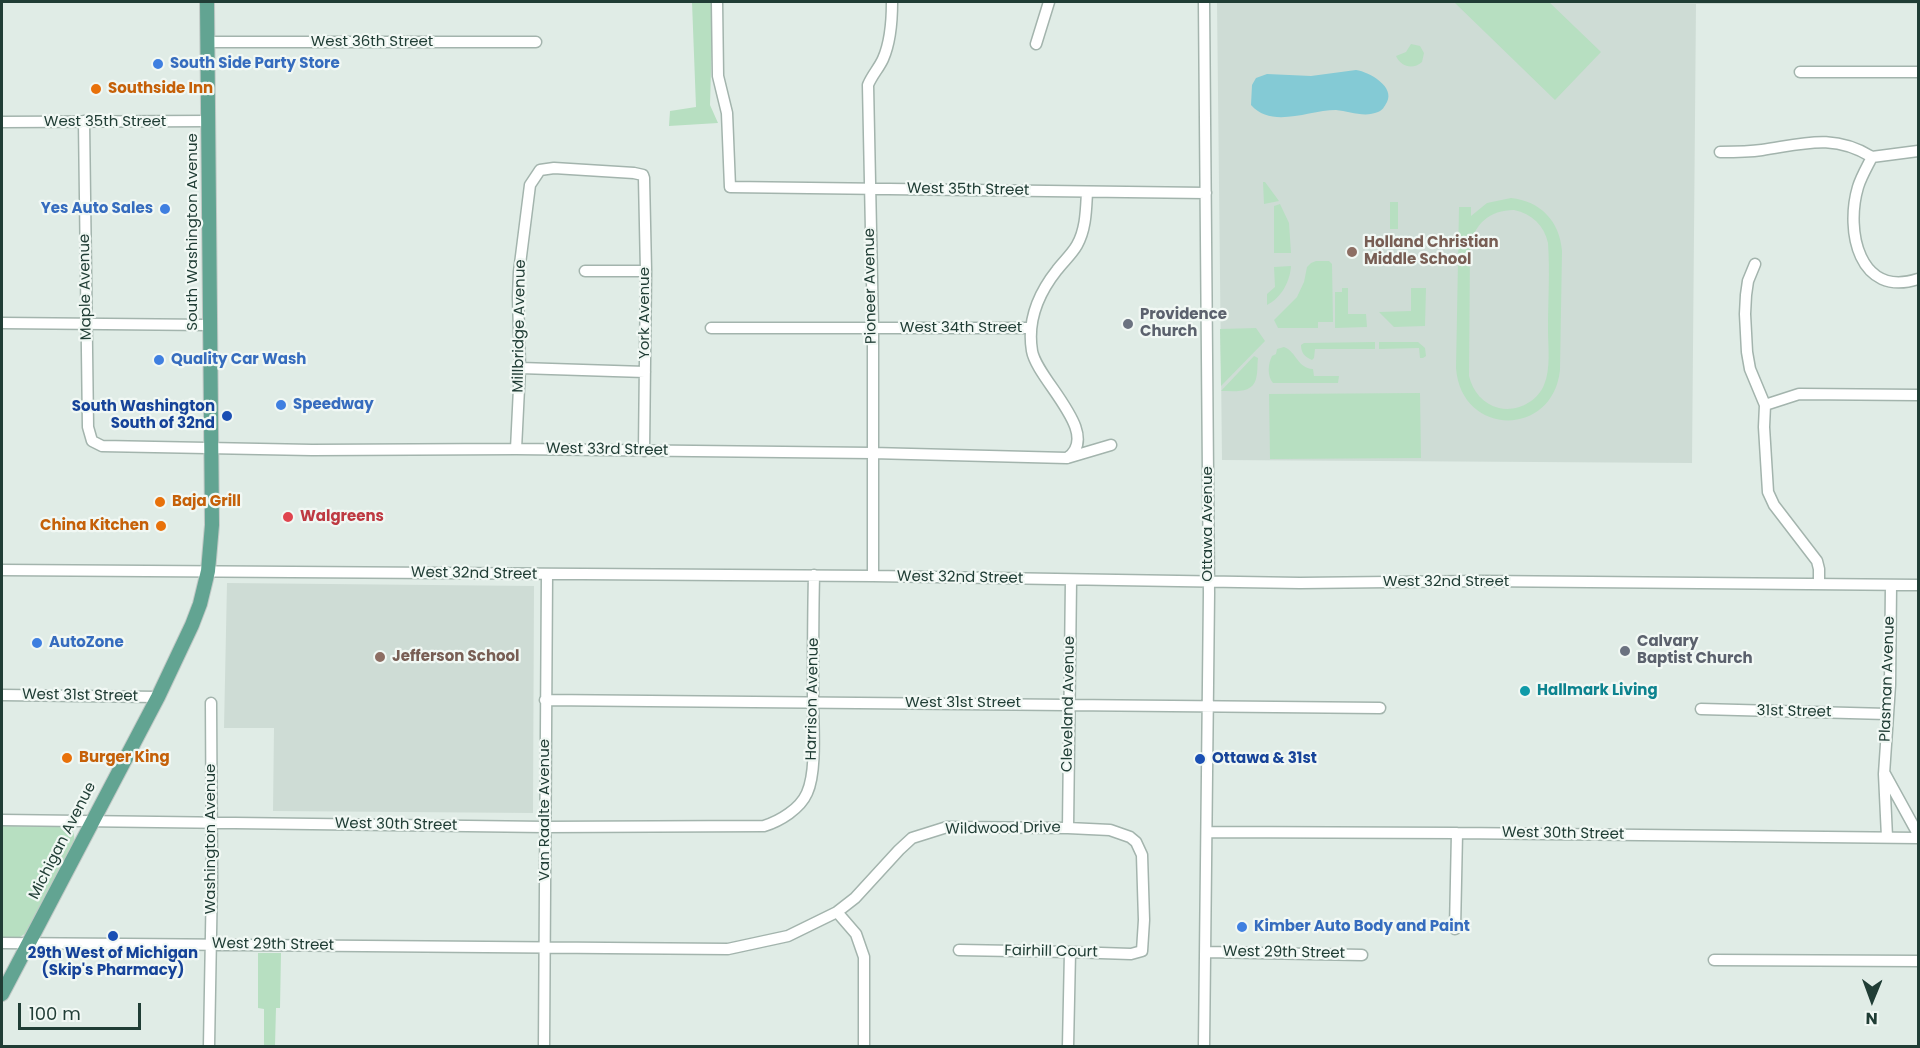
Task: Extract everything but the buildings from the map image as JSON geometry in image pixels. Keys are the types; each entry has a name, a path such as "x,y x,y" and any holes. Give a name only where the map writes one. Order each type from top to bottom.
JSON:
{"main road":[{"name":"South Washington Avenue","path":"207,2 212,525 208,571"},
{"name":"Michigan Avenue","path":"2,994 158,697 192,625 208,571"}],"street":[{"name":"West 35th Street","path":"717,2 718,76 727,113 730,187 1206,194"},
{"name":"Pioneer Avenue","path":"873,576 873,328 868,85 883,61 890,39 892,2"},
{"path":"1036,44 1049,2"},
{"name":"Ottawa Avenue","path":"1204,2 1209,582 1204,1047"},
{"name":"West 36th Street","path":"207,42 536,42"},
{"path":"1800,72 1918,72"},
{"name":"Maple Avenue","path":"84,121 88,427 92,441 102,447"},
{"name":"West 35th Street","path":"2,122 209,121"},
{"path":"1720,152 1760,150 1819,141 1860,150 1872,157 1918,151"},
{"path":"1872,157 1858,187 1854,226 1855,244 1867,268 1879,277 1892,283 1918,279"},
{"name":"Millbridge Avenue","path":"516,449 520,368 518,297 520,256 530,185 540,170 554,168 643,175"},
{"name":"York Avenue","path":"643,175 645,181 646,271 644,451"},
{"path":"1067,458 1074,453 1078,444 1078,432 1073,418 1047,382 1034,359 1031,328 1033,314 1041,293 1077,246 1086,221 1088,192"},
{"path":"1755,264 1748,281 1746,295 1747,352 1750,369 1765,405 1768,492 1774,505 1817,561 1819,584"},
{"path":"585,271 646,271"},
{"path":"2,323 209,325"},
{"name":"West 34th Street","path":"711,328 1031,328"},
{"path":"520,368 645,372"},
{"path":"1765,405 1799,394 1918,396"},
{"name":"West 33rd Street","path":"102,447 872,453 1067,458 1111,446"},
{"name":"West 32nd Street","path":"2,570 873,576 1209,582 1481,581 1918,585"},
{"name":"Van Raalte Avenue","path":"544,1047 547,574"},
{"name":"Harrison Avenue","path":"788,815 807,794 814,749 814,576"},
{"name":"Cleveland Avenue","path":"1068,828 1071,580"},
{"name":"Plasman Avenue","path":"1887,837 1884,774 1890,685 1891,585"},
{"name":"West 31st Street","path":"2,694 158,697"},
{"name":"West 31st Street","path":"545,700 1380,708"},
{"name":"Washington Avenue","path":"209,1047 212,944 211,703"},
{"name":"31st Street","path":"1701,710 1887,714"},
{"path":"1884,774 1918,836"},
{"name":"West 30th Street","path":"2,820 545,827 764,826 788,815"},
{"name":"Wildwood Drive","path":"545,949 728,949 788,936 837,912 855,898 912,838 947,827 1110,830 1130,837 1136,842 1142,855 1144,920 1142,951"},
{"name":"West 30th Street","path":"1207,832 1918,836"},
{"path":"1455,929 1457,833"},
{"path":"837,912 856,934 864,957 864,1047"},
{"name":"West 29th Street","path":"2,943 545,949"},
{"name":"Fairhill Court","path":"960,950 1131,954 1142,951"},
{"path":"1068,1047 1070,952"},
{"name":"West 29th Street","path":"1206,952 1362,955"},
{"path":"1714,960 1918,961"}],"shaded area":[{"path":"1217,2 1918,2 1918,4 1696,4 1692,463 1222,460"},
{"name":"Jefferson School","path":"227,583 534,586 533,813 273,811 274,728 224,728"}],"green space":[{"path":"692,2 713,2 710,105 718,123 669,126 670,111 696,107"},
{"path":"1454,2 1549,2 1601,52 1555,100"},
{"path":"1411,44 1420,46 1424,53 1422,62 1411,67 1401,63 1396,56 1406,52"},
{"path":"1263,182 1265,182 1279,201 1264,204"},
{"path":"1511,198 1531,203 1539,208 1553,222 1562,251 1560,370 1554,392 1542,408 1525,417 1507,420 1489,417 1473,407 1462,391 1456,368 1459,207 1471,207 1471,216 1487,203","holes":["1505,211 1520,212 1536,221 1544,231 1548,243 1548,365 1544,385 1537,396 1519,407 1506,409 1493,406 1484,400 1476,392 1469,376 1470,249 1475,232 1484,220"]},
{"path":"1390,202 1398,202 1398,229 1390,229"},
{"path":"1280,204 1289,223 1291,253 1274,253 1274,206"},
{"path":"1316,261 1329,261 1332,264 1333,322 1318,322 1318,328 1278,328 1274,320 1297,297 1304,282 1307,267"},
{"path":"1291,266 1284,289 1267,305 1267,294 1275,287 1274,267"},
{"path":"1342,288 1348,288 1348,314 1366,314 1367,327 1335,328 1335,292 1342,292"},
{"path":"1411,288 1426,288 1425,326 1394,327 1379,312 1411,311"},
{"path":"1256,328 1265,341 1221,386 1220,329"},
{"path":"1375,342 1375,349 1315,349 1312,360 1303,352 1301,345 1304,343"},
{"path":"1379,342 1418,342 1425,348 1426,356 1420,358 1419,348 1379,349"},
{"path":"1284,347 1292,352 1300,363 1313,369 1314,376 1339,376 1338,383 1273,383 1269,373 1271,359 1277,349"},
{"path":"1254,356 1258,358 1254,384 1242,391 1221,391"},
{"path":"1420,393 1421,458 1270,459 1269,394"},
{"path":"2,826 67,827 74,835 74,842 26,933 17,939 2,939"},
{"path":"258,953 281,953 280,1008 276,1008 275,1046 264,1046 264,1009 258,1008"}],"water":[{"path":"1356,70 1374,77 1388,91 1387,102 1380,111 1373,114 1362,114 1336,110 1280,117 1269,116 1251,105 1252,85 1256,78 1267,74 1311,76"}],"place":[{"name":"South Side Party Store","path":"158,64"},
{"name":"Southside Inn","path":"96,89"},
{"name":"Yes Auto Sales","path":"165,209"},
{"name":"Holland Christian Middle School","path":"1352,252"},
{"name":"Providence Church","path":"1128,324"},
{"name":"Quality Car Wash","path":"159,360"},
{"name":"Speedway","path":"281,405"},
{"name":"South Washington South of 32nd","path":"227,416"},
{"name":"Baja Grill","path":"160,502"},
{"name":"Walgreens","path":"288,517"},
{"name":"China Kitchen","path":"161,526"},
{"name":"AutoZone","path":"37,643"},
{"name":"Calvary Baptist Church","path":"1625,651"},
{"name":"Jefferson School","path":"380,657"},
{"name":"Hallmark Living","path":"1525,691"},
{"name":"Burger King","path":"67,758"},
{"name":"Ottawa & 31st","path":"1200,759"},
{"name":"Kimber Auto Body and Paint","path":"1242,927"},
{"name":"29th West of Michigan (Skip's Pharmacy)","path":"113,936"}]}
